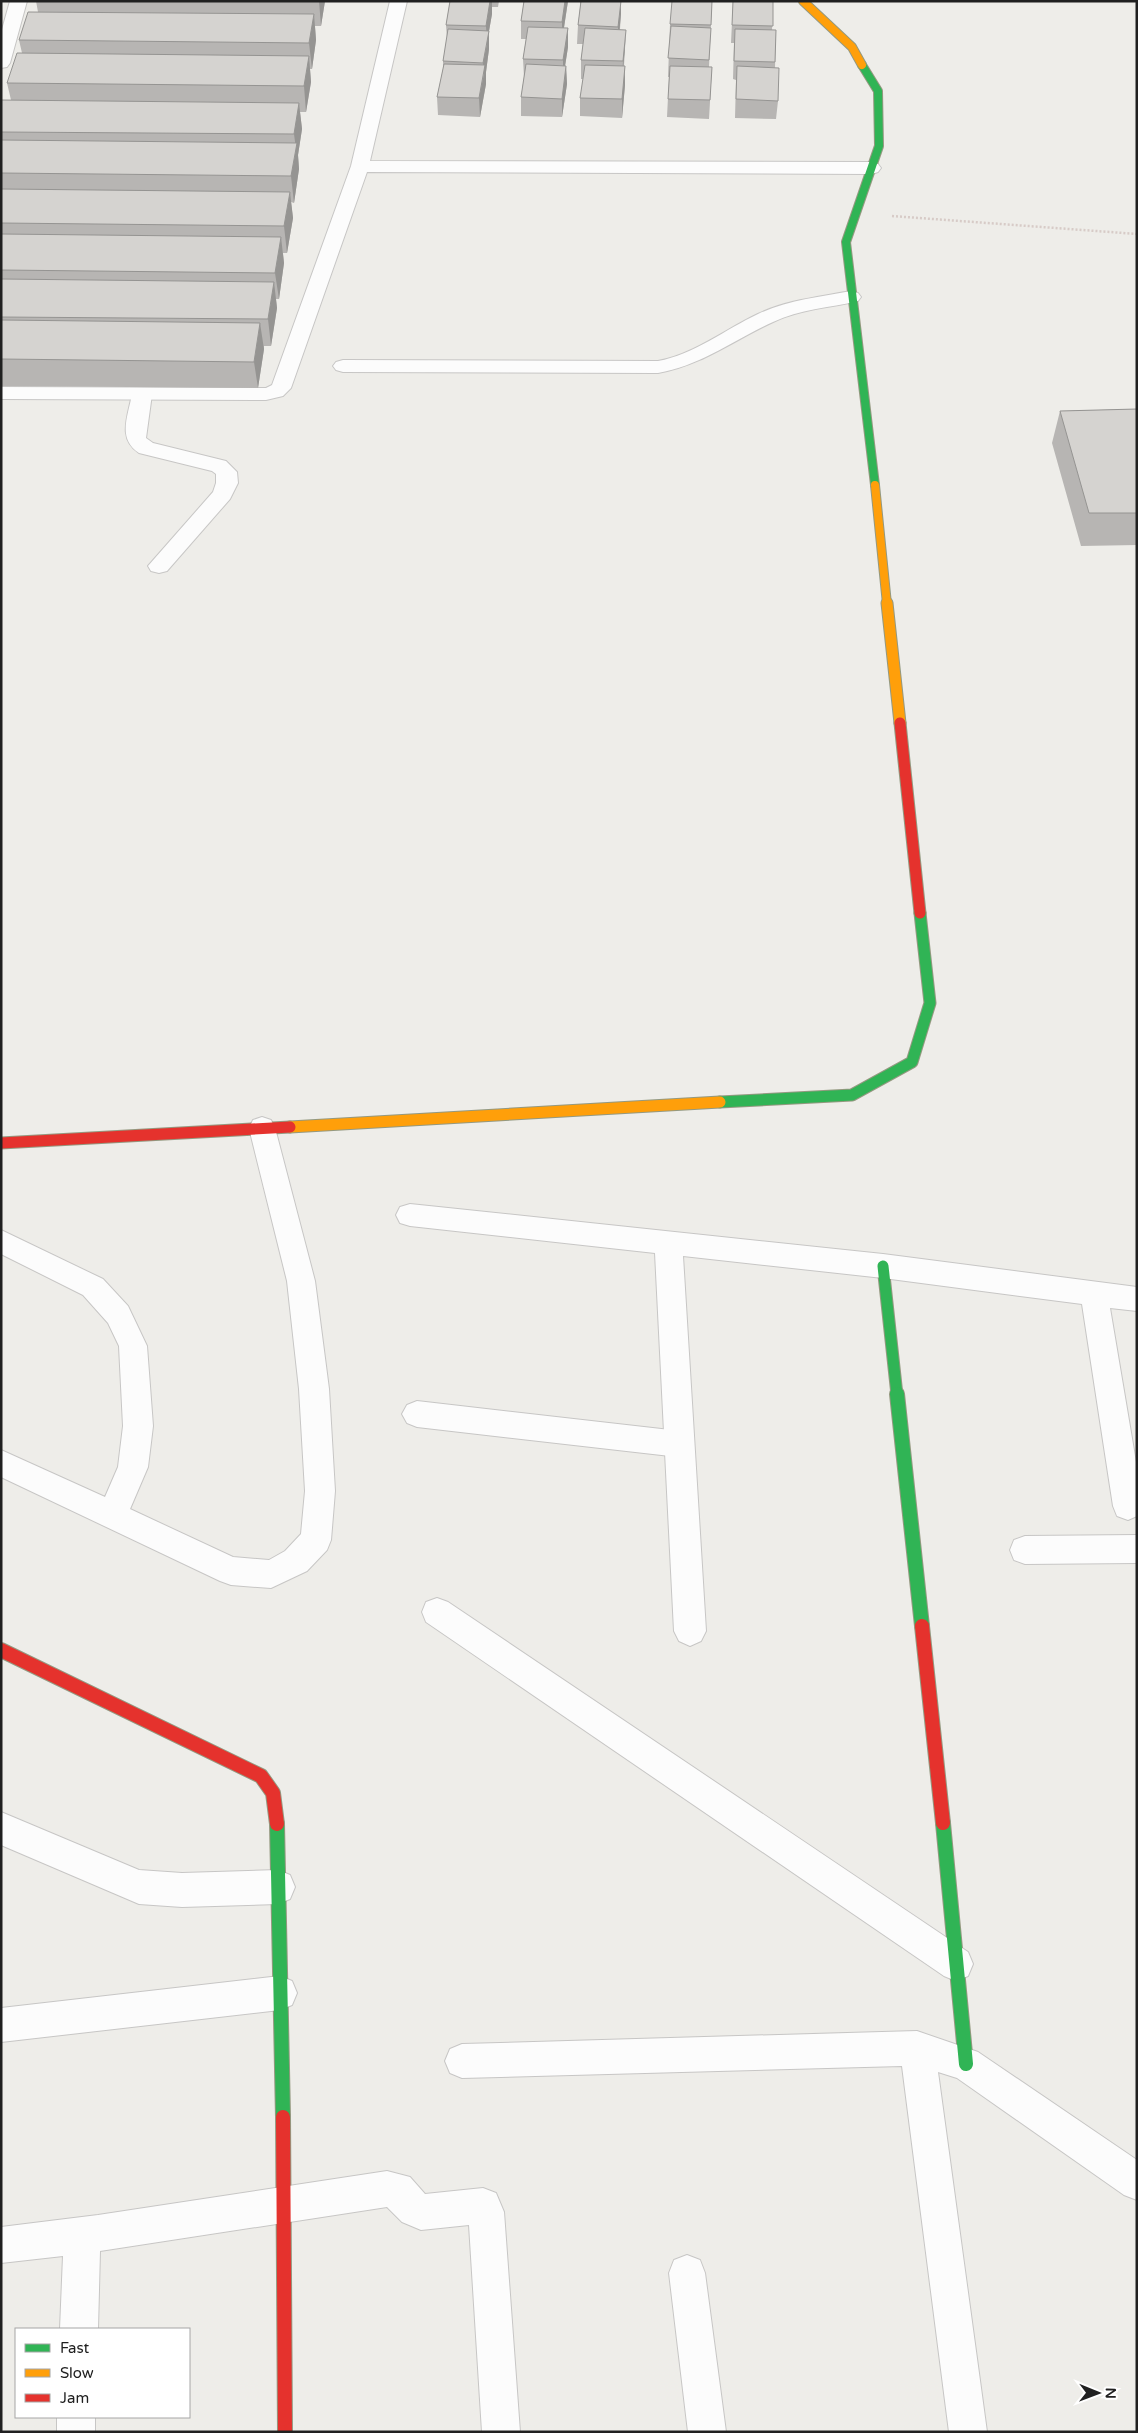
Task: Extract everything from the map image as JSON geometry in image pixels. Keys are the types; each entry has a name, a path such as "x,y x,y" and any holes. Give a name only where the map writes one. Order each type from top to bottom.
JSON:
{"street":[{"path":"1,63 19,1"},
{"path":"1,393 266,394 276,392 281,388 360,166 399,1"},
{"path":"1,1143 852,1095 912,1062 930,1003 870,439 851,297 846,242 879,146 878,91 852,48 803,1"},
{"path":"360,166 872,168"},
{"path":"343,366 658,367 675,364 686,359 767,317 799,306 851,297"},
{"path":"142,394 134,437 137,442 146,448 219,466 226,472 227,483 223,494 159,566"},
{"path":"1,1463 231,1571 271,1574 296,1561 316,1540 320,1491 319,1473 314,1389 301,1281 262,1128"},
{"path":"410,1215 883,1266 1137,1299"},
{"path":"1,1241 93,1287 118,1315 133,1346 138,1426 133,1467 113,1515"},
{"path":"668,1243 690,1632"},
{"path":"883,1266 939,1780 966,2064"},
{"path":"1094,1293 1128,1506"},
{"path":"417,1414 679,1444"},
{"path":"1025,1550 1137,1549"},
{"path":"437,1612 956,1964"},
{"path":"1,1650 261,1776 271,1785 276,1802 278,1887 284,2202 285,2432"},
{"path":"1,1828 139,1887 182,1890 278,1887"},
{"path":"1,2025 280,1993"},
{"path":"917,2048 968,2432"},
{"path":"462,2061 917,2048 966,2064 1137,2182"},
{"path":"1,2245 82,2237 284,2202 388,2188 397,2190 420,2212 483,2206 485,2208 501,2432"},
{"path":"79,2328 82,2237"},
{"path":"687,2273 707,2432"},
{"path":"76,2418 76,2432"}],"path":[{"path":"856,213 1137,234"}],"building":[{"path":"450,1 490,1 486,26 446,25"},
{"path":"524,1 565,1 562,22 521,21"},
{"path":"581,1 621,1 618,27 578,25"},
{"path":"672,1 712,1 711,25 670,24"},
{"path":"733,1 773,1 773,26 732,25"},
{"path":"28,12 314,14 309,43 19,40"},
{"path":"671,26 711,28 709,60 668,58"},
{"path":"528,27 568,28 563,60 523,59"},
{"path":"585,28 626,30 623,61 581,60"},
{"path":"448,29 489,31 483,63 443,61"},
{"path":"735,29 776,30 775,62 734,61"},
{"path":"17,53 309,56 304,86 7,83"},
{"path":"444,64 485,65 479,98 437,97"},
{"path":"526,64 566,66 562,99 521,97"},
{"path":"585,65 625,66 622,99 580,98"},
{"path":"670,66 712,67 710,100 668,99"},
{"path":"737,66 779,68 778,101 736,99"},
{"path":"1,100 299,103 294,134 1,132"},
{"path":"1,140 297,143 291,176 1,173"},
{"path":"1,189 290,192 284,226 1,223"},
{"path":"1,234 281,237 275,273 1,270"},
{"path":"1,279 274,282 268,319 1,317"},
{"path":"1,320 260,323 254,362 1,359"},
{"path":"1137,409 1137,513 1089,513 1060,411"}],"traffic: fast":[{"path":"862,65 878,91 879,146 846,242 875,485"},
{"path":"720,1102 852,1095 912,1062 930,1003 920,913"},
{"path":"883,1266 922,1626"},
{"path":"943,1823 966,2064"},
{"path":"277,1824 283,2117"}],"traffic: slow":[{"path":"803,1 852,47 862,65"},
{"path":"875,485 900,723"},
{"path":"290,1127 720,1102"}],"traffic: jam":[{"path":"900,723 920,913"},
{"path":"1,1143 290,1127"},
{"path":"922,1626 943,1823"},
{"path":"1,1650 261,1776 273,1793 276,1804 277,1824"},
{"path":"283,2117 285,2432"}]}
